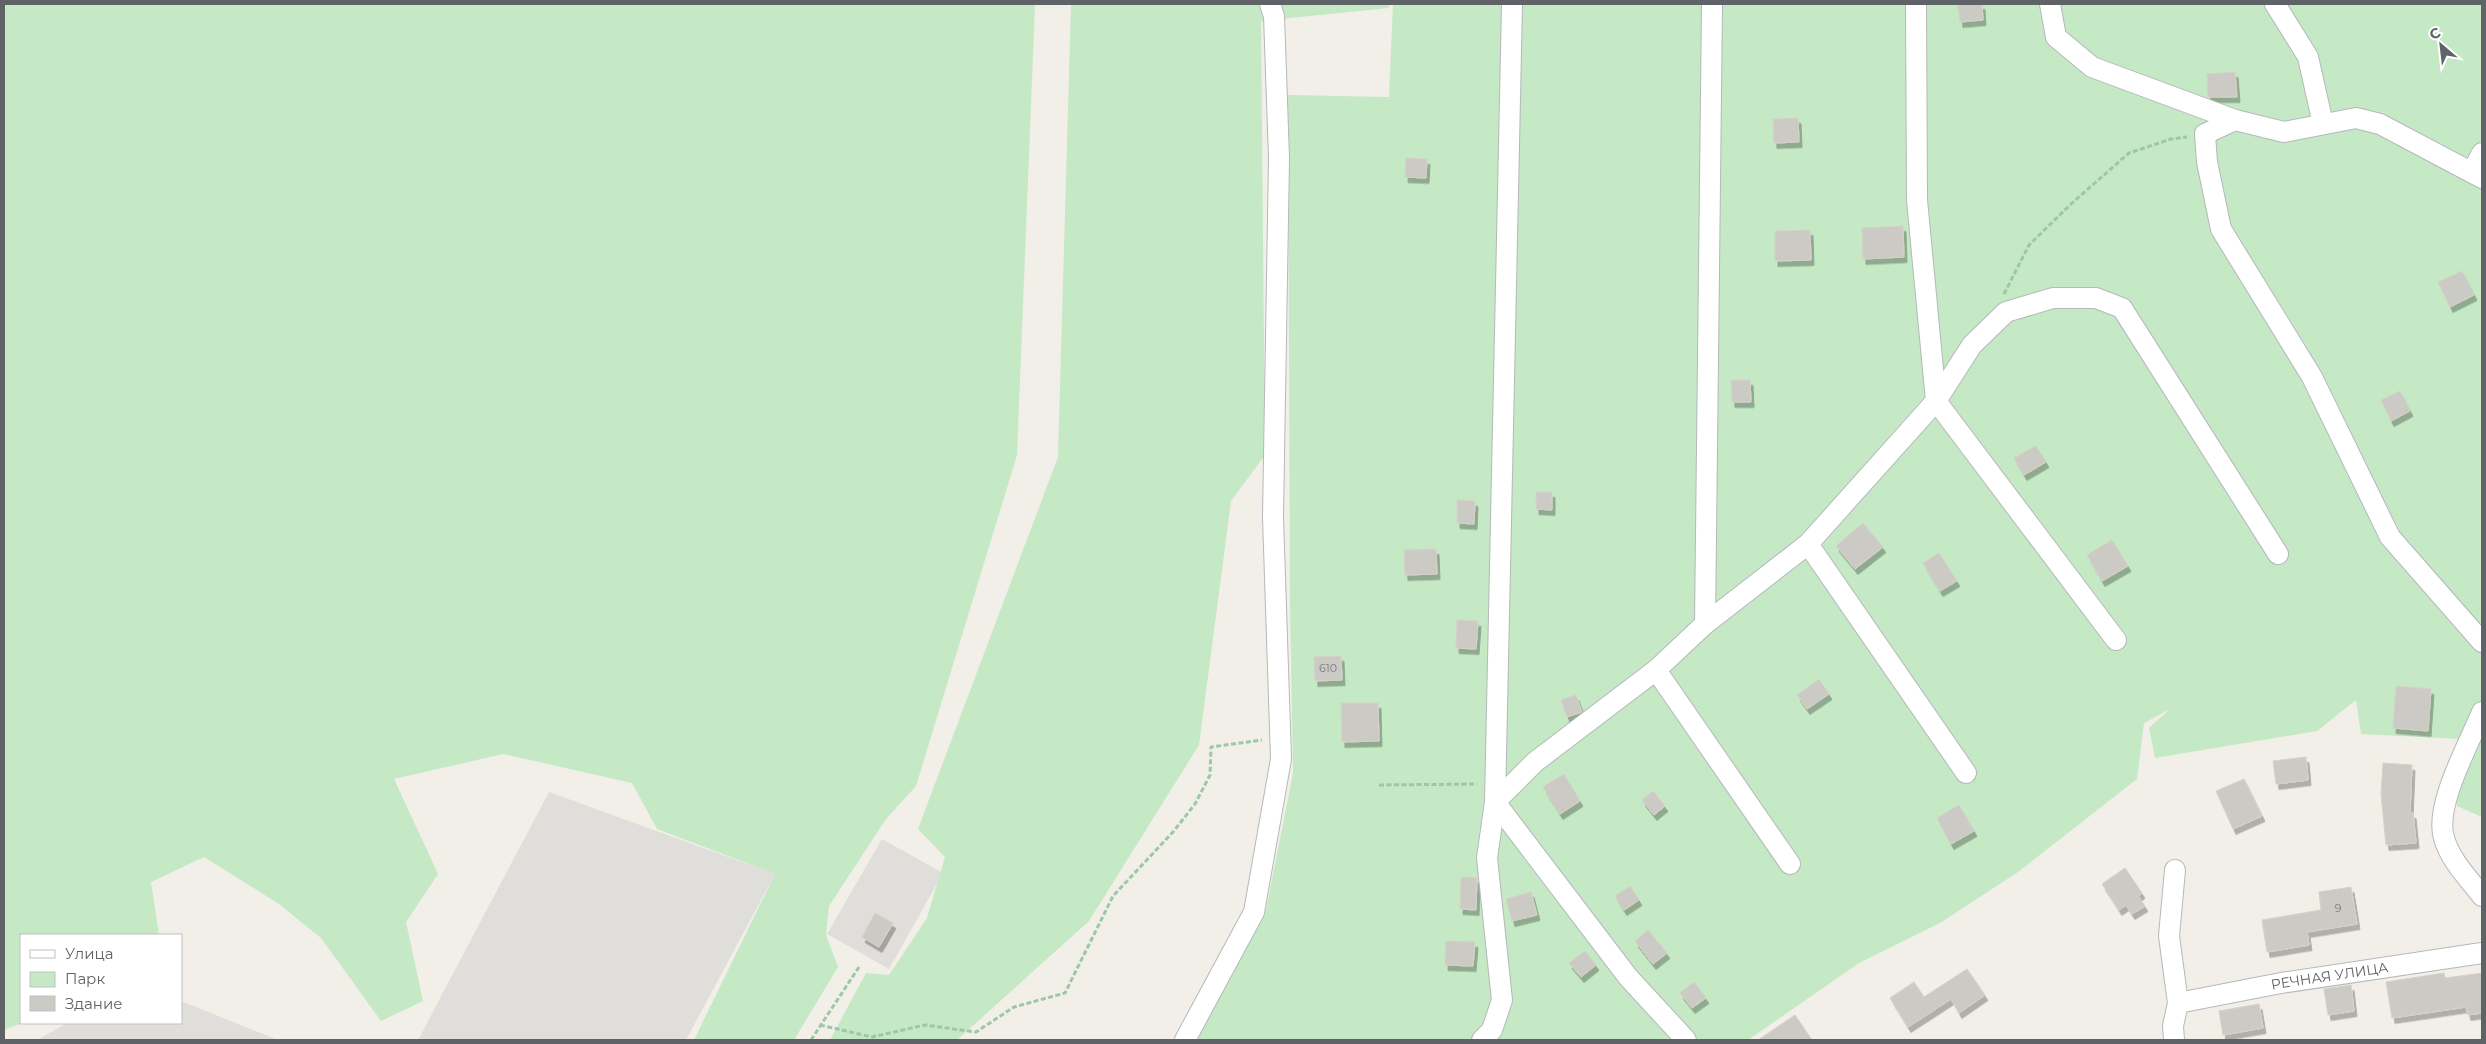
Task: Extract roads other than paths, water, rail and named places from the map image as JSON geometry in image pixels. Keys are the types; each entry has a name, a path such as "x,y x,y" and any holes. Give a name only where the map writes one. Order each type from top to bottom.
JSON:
{"street":[{"path":"1185,1040 1254,912 1281,759 1273,517 1279,158 1274,16 1270,4"},
{"path":"1482,1040 1492,1030 1502,1000 1487,858 1496,793 1512,4"},
{"path":"1705,624 1712,4"},
{"path":"1916,4 1917,200 1936,401 2116,640"},
{"path":"2050,4 2056,37 2092,67 2235,120 2284,132 2356,118 2380,124 2477,175 2482,152"},
{"path":"2275,4 2308,57 2323,124"},
{"path":"2235,120 2205,134 2207,162 2221,229 2312,377 2390,537 2482,642"},
{"path":"1496,793 1656,670 1705,624 1808,544 1936,401 1972,344 2006,312 2053,298 2096,298 2122,308 2278,554"},
{"path":"1808,544 1966,773"},
{"path":"1656,670 1790,864"},
{"path":"2482,712 2443,805 2444,838 2457,863 2482,896"},
{"path":"1496,793 1628,977 1686,1040"},
{"path":"2174,1040 2173,1026 2178,1003 2169,936 2175,870"},
{"name":"РЕЧНАЯ УЛИЦА","path":"2178,1003 2281,983 2482,953"}]}
